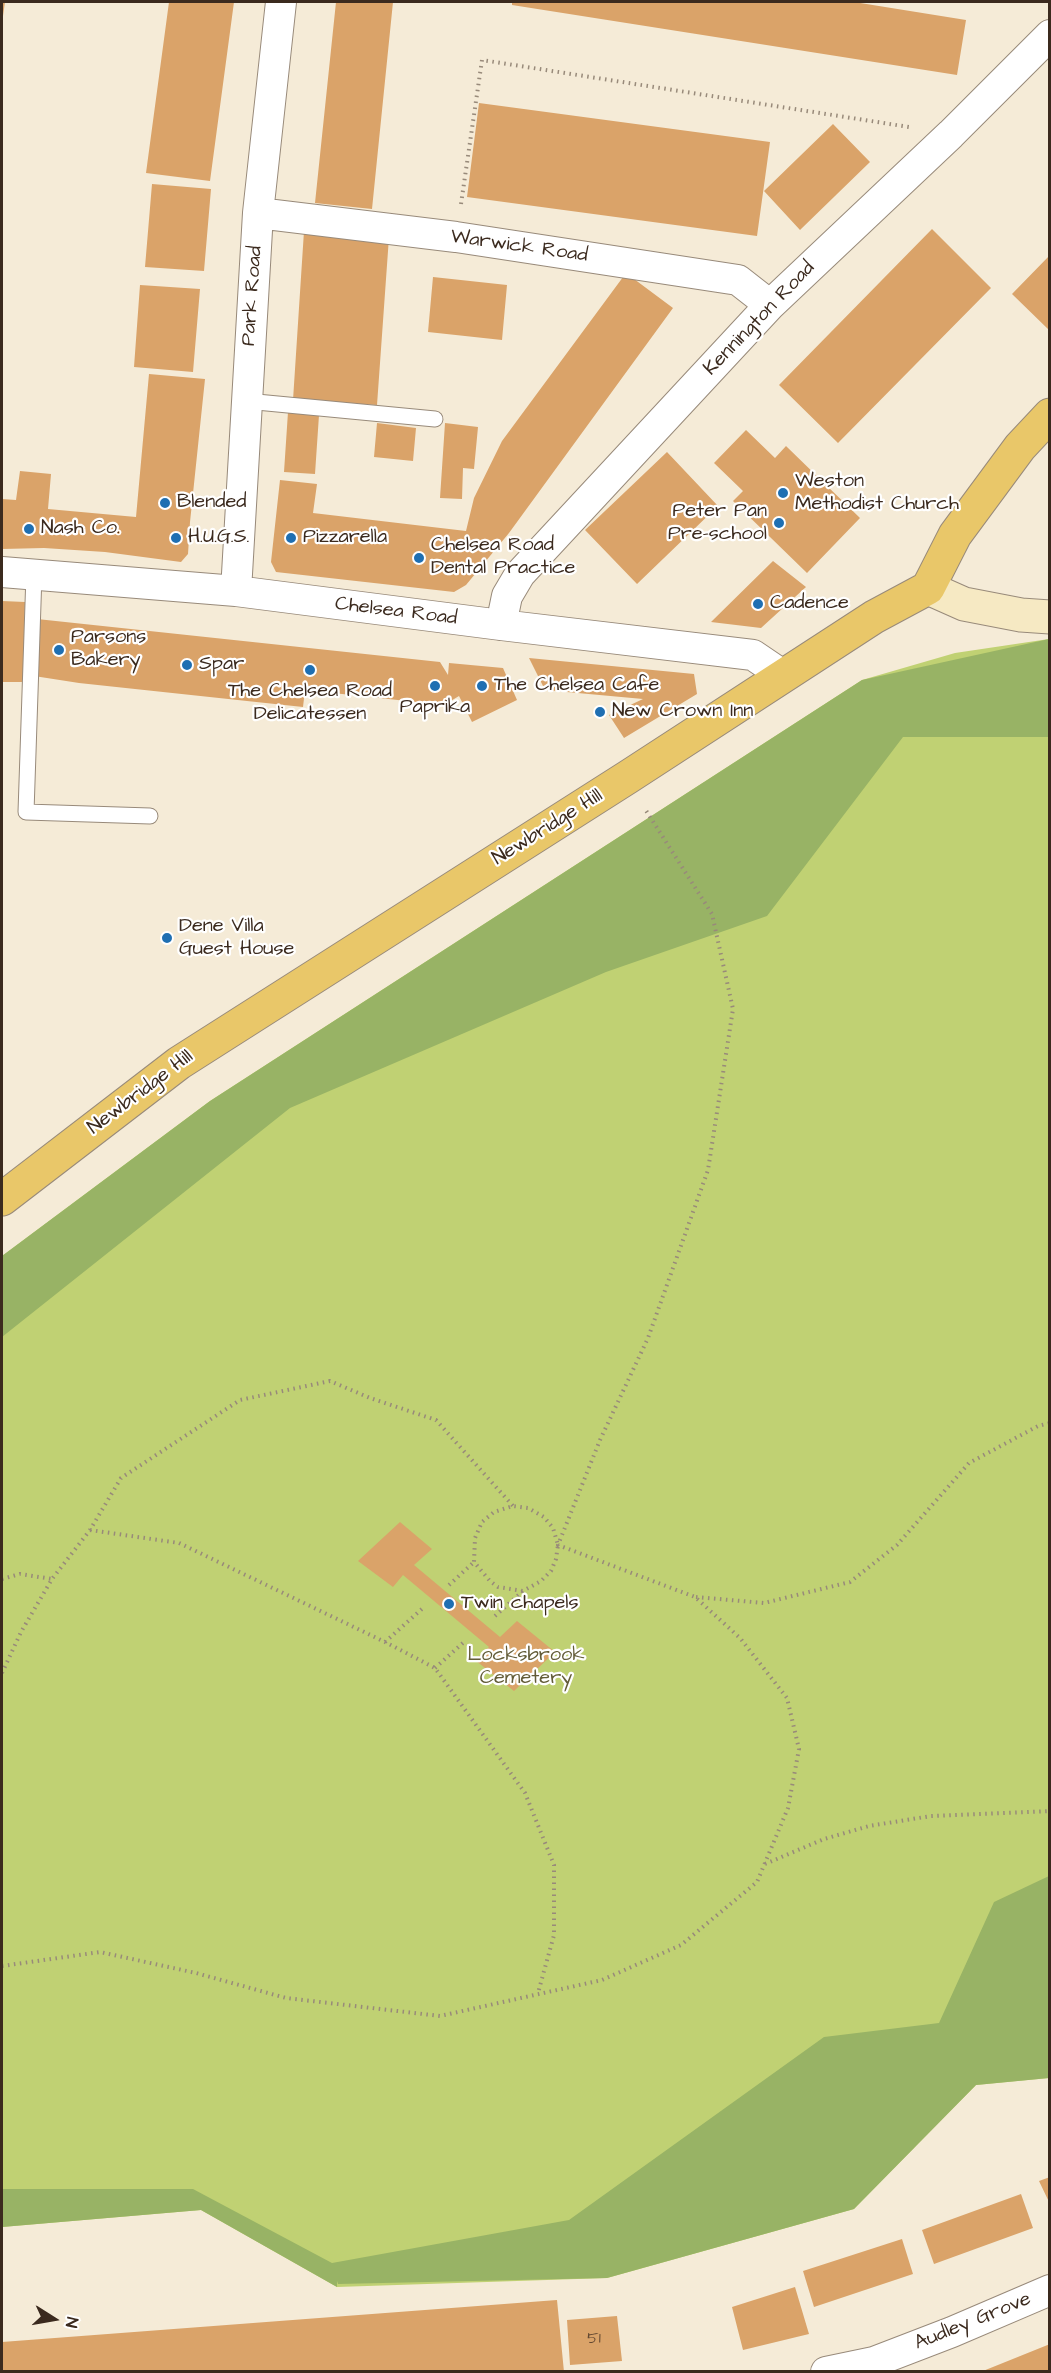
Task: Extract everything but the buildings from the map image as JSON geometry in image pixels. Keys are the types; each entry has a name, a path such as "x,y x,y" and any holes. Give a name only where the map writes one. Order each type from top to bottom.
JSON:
{"main road":[{"path":"928,588 955,535 1020,447 1050,416"},
{"name":"Newbridge Hill","path":"2,1199 179,1063 874,617 928,588"}],"street":[{"name":"Park Road","path":"236,591 258,213 281,2"},
{"name":"Kennington Road","path":"501,625 507,596 520,574 770,305 951,134 1050,35"},
{"name":"Warwick Road","path":"258,213 456,237 738,280 770,305"},
{"name":"Chelsea Road","path":"2,572 236,591 753,655 784,676"},
{"path":"928,588 964,604 1021,615 1050,617"},
{"name":"Audley Grove","path":"826,2372 874,2362 1050,2290"}],"lane":[{"path":"246,401 435,419"},
{"path":"34,574 26,812 150,816"}],"path":[{"path":"456,237 482,60 951,134"},
{"path":"495,1616 523,1591 541,1581 551,1570 556,1559 558,1545 600,1440 648,1338 708,1170 733,1009 712,914 650,817 628,777"},
{"path":"2,1673 21,1632 52,1579 90,1530 121,1478 240,1400 330,1381 370,1398 436,1420 513,1506"},
{"path":"558,1545 695,1596 764,1603 850,1582 897,1545 969,1463 1038,1426 1050,1423"},
{"path":"523,1591 498,1587 474,1562 475,1538 482,1521 494,1512 513,1506 528,1508 544,1517 553,1528 558,1545"},
{"path":"90,1530 179,1543 435,1668 525,1793 554,1865 554,1935 538,1993"},
{"path":"449,1585 474,1562"},
{"path":"2,1580 20,1574 52,1579"},
{"path":"2,1966 100,1952 196,1972 286,1998 440,2016 602,1980 681,1945 757,1882 788,1808 799,1749 787,1698 740,1638 695,1596"},
{"path":"385,1642 424,1607"},
{"path":"435,1668 465,1641"},
{"path":"765,1864 824,1839 869,1826 931,1816 1050,1810"}],"green space":[{"name":"Locksbrook Cemetery","path":"1049,639 1049,2078 976,2085 854,2209 607,2278 337,2287 201,2210 2,2227 2,1256 210,1101 862,680 955,653"},
{"path":"1049,639 1049,737 903,737 767,916 606,972 290,1108 2,1337 2,1256 210,1101 862,680"},
{"path":"1049,1876 1049,2078 976,2085 854,2209 607,2278 338,2284 337,2281 337,2287 201,2210 2,2227 2,2189 193,2189 332,2263 569,2220 824,2037 939,2023 994,1902"}],"place":[{"name":"Weston Methodist Church","path":"783,493"},
{"name":"Blended","path":"165,503"},
{"name":"Peter Pan Pre-school","path":"779,523"},
{"name":"Nash Co.","path":"29,529"},
{"name":"H.U.G.S.","path":"176,538"},
{"name":"Pizzarella","path":"291,538"},
{"name":"Chelsea Road Dental Practice","path":"419,558"},
{"name":"Cadence","path":"758,604"},
{"name":"Parsons Bakery","path":"59,650"},
{"name":"Spar","path":"187,665"},
{"name":"The Chelsea Road Delicatessen","path":"310,670"},
{"name":"Paprika","path":"435,686"},
{"name":"The Chelsea Cafe","path":"482,686"},
{"name":"New Crown Inn","path":"600,712"},
{"name":"Dene Villa Guest House","path":"167,938"},
{"name":"Twin chapels","path":"449,1604"}]}
